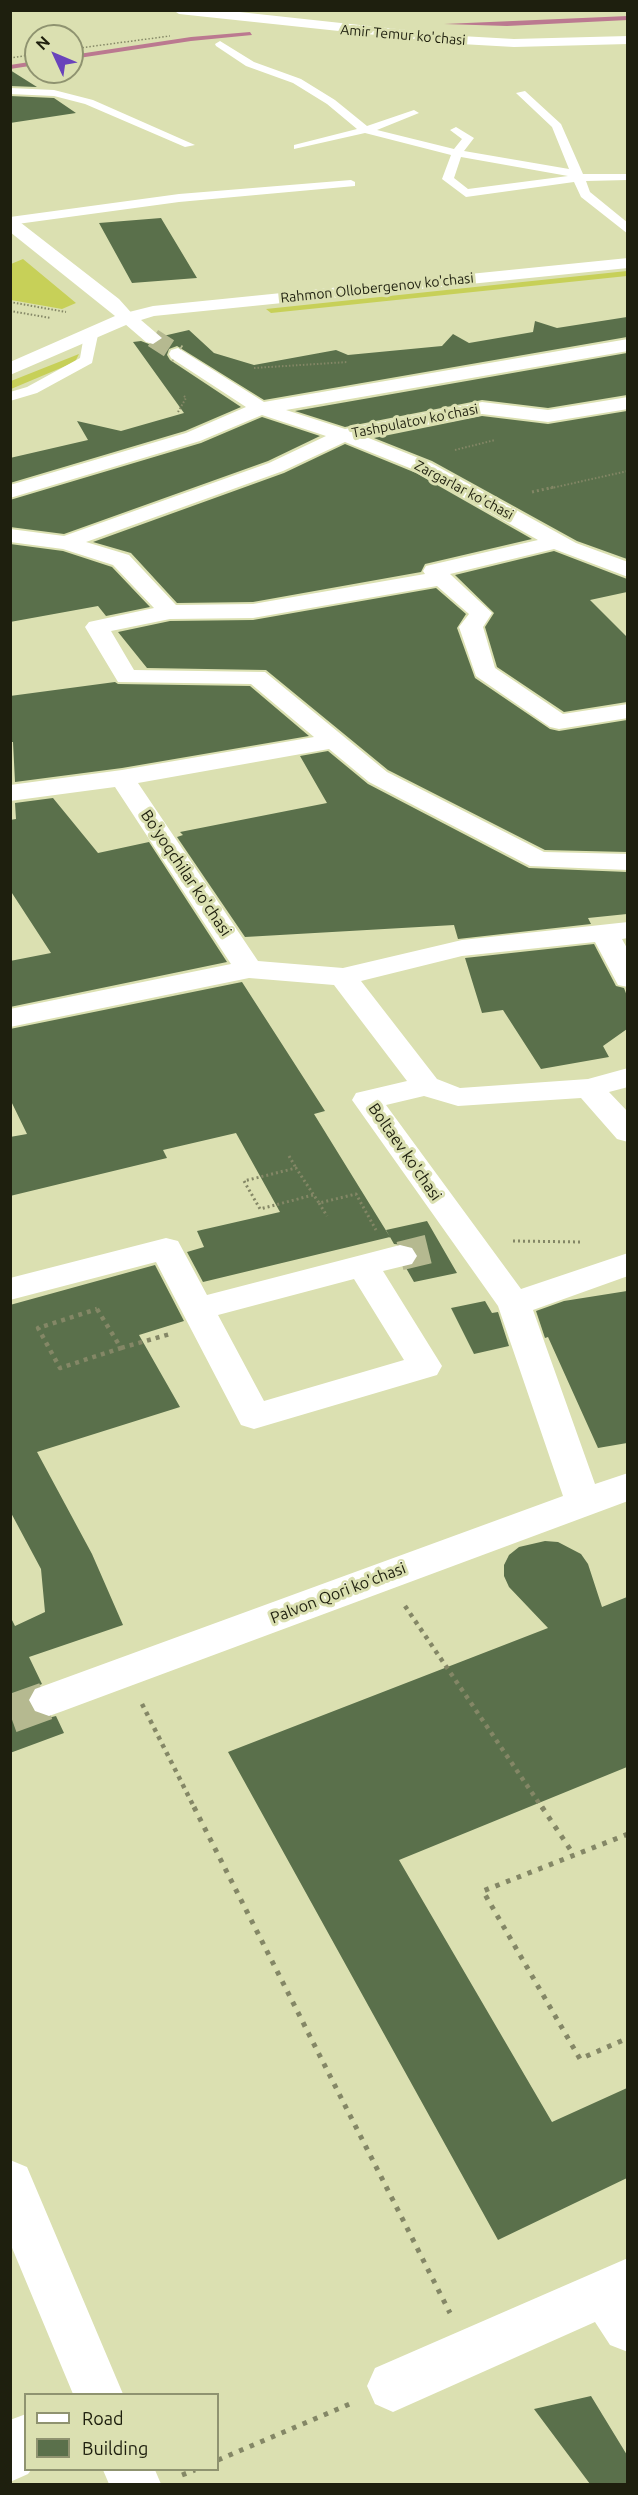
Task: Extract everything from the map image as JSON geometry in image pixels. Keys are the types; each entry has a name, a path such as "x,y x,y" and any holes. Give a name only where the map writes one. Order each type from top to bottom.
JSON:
{"street":[{"name":"Amir Temur ko'chasi","path":"179,10 461,40 514,43 627,40"},
{"path":"10,222 113,303 127,318 153,338"},
{"name":"Rahmon Ollobergenov ko'chasi","path":"10,369 127,318 153,311 627,263"},
{"path":"10,492 193,438 261,408 627,345"},
{"name":"Zargarlar ko'chasi","path":"178,354 261,408 344,435 409,461 558,542 627,570"},
{"name":"Tashpulatov ko'chasi","path":"344,435 482,408 548,416 627,403"},
{"path":"66,543 109,525 276,467 344,435"},
{"path":"10,535 66,543 122,560 170,612"},
{"path":"558,542 434,571 481,613 471,627 484,671 559,722 627,711"},
{"path":"442,579 254,611 170,612 97,627 126,677 257,677 378,777 539,860 627,862"},
{"path":"10,793 122,778 334,741"},
{"name":"Bo'yoqchilar ko'chasi","path":"122,778 249,969"},
{"path":"10,1018 249,969 343,977 462,948 616,931 627,979"},
{"path":"343,977 426,1086 458,1097 588,1088 627,1077"},
{"name":"Boltaev ko'chasi","path":"426,1086 367,1100 454,1243 514,1304 583,1501"},
{"path":"588,1088 627,1132"},
{"path":"10,1289 166,1249 201,1316 254,1416 425,1366 385,1259 201,1316"},
{"path":"514,1304 627,1264"},
{"name":"Palvon Qori ko'chasi","path":"49,1700 627,1486"},
{"path":"10,2183 93,2392"},
{"path":"393,2386 620,2301"},
{"path":"10,2456 14,2446 24,2441"}],"lane":[{"path":"220,44 250,64 297,81 332,102 364,130 457,153 577,176 627,177"},
{"path":"10,91 54,93 89,102 189,145"},
{"path":"521,93 557,126 585,194 627,230"},
{"path":"298,147 364,130 414,113"},
{"path":"456,130 468,138 457,153 448,179 466,193 577,176"},
{"path":"10,222 179,198 351,184"},
{"path":"10,397 32,390 87,360 91,335"}],"path":[{"path":"84,47 180,35"},
{"path":"10,302 68,312"},
{"path":"10,311 53,318"},
{"path":"279,372 281,366"},
{"path":"409,461 504,438 535,414"},
{"path":"488,503 627,471"},
{"path":"289,1156 327,1216"},
{"path":"296,1168 244,1181 260,1209 313,1195"},
{"path":"319,1203 356,1194 385,1259"},
{"path":"454,1243 593,1243"},
{"path":"121,1348 98,1309 38,1328 60,1368 121,1348 201,1316"},
{"path":"384,1575 574,1855"},
{"path":"126,1672 430,2274"},
{"path":"627,1834 483,1891 580,2059 627,2038"},
{"path":"219,2460 316,2419"}],"green space":[{"path":"23,259 76,303 62,309 11,300 11,264"},
{"path":"627,271 627,276 271,313 266,309"},
{"path":"79,354 75,362 11,389 11,381"}],"building":[{"path":"10,70 24,79 24,84 32,84 37,87 10,86"},
{"path":"10,96 54,98 76,113 10,123"},
{"path":"161,218 197,278 132,283 99,223"},
{"path":"627,317 627,337 264,400 177,346 169,349 167,355 170,360 241,407 185,431 10,483 10,458 88,440 77,421 121,431 184,413 133,342 141,341 154,346 163,340 163,336 189,330 214,353 254,365 336,350 348,355 442,346 453,334 469,343 533,332 535,321 557,328"},
{"path":"627,353 627,395 548,408 482,400 345,427 295,411"},
{"path":"627,411 627,559 577,541 432,461 374,438 482,416 548,424"},
{"path":"262,417 320,436 268,461 64,534 10,527 10,500 201,443"},
{"path":"345,444 416,473 532,539 425,564 421,572 253,602 177,603 131,553 93,542 284,473"},
{"path":"10,544 63,551 112,567 150,607 106,616 98,606 10,622"},
{"path":"554,551 627,579 627,592 590,600 627,637 627,702 564,712 497,667 485,627 494,613 455,575"},
{"path":"436,588 466,614 457,628 475,678 550,729 559,731 627,720 627,852 545,850 388,770 266,670 147,668 118,632 170,621 253,620"},
{"path":"115,682 118,684 250,686 309,736 122,768 15,782 13,742 10,742 10,696"},
{"path":"328,751 368,784 529,868 627,872 627,914 588,918 591,924 458,939 454,925 245,937 177,837 183,835 180,832 327,803 300,756"},
{"path":"53,798 98,853 149,842 227,962 10,1007 10,961 51,953 10,890 10,820 16,819 15,803"},
{"path":"594,944 616,986 624,988 627,996 627,1029 603,1046 609,1057 541,1069 503,1010 482,1013 465,958"},
{"path":"242,982 325,1111 314,1114 390,1237 203,1282 187,1252 204,1247 197,1231 280,1212 236,1133 163,1150 167,1158 10,1196 10,1137 27,1134 10,1099 10,1029"},
{"path":"427,1221 457,1273 414,1282 406,1268 414,1265 419,1255 413,1246 394,1244 386,1230"},
{"path":"155,1265 184,1321 139,1335 180,1407 37,1452 92,1554 123,1625 29,1657 42,1684 33,1688 27,1701 34,1713 48,1718 56,1716 64,1733 10,1753 10,1616 15,1626 45,1612 41,1569 10,1511 10,1305"},
{"path":"627,1291 627,1443 598,1448 548,1337 545,1338 536,1311 564,1301"},
{"path":"485,1301 492,1313 498,1312 509,1346 474,1354 451,1308"},
{"path":"545,1541 558,1542 581,1554 588,1564 602,1607 627,1597 627,1767 399,1860 552,2122 627,2088 627,2178 498,2240 228,1752 548,1628 509,1587 504,1576 504,1565 509,1555 519,1547"},
{"path":"591,2396 627,2455 627,2484 590,2484 534,2409"}],"waterway":[{"path":"447,24 507,24 628,18"},
{"path":"84,55 191,39 250,34"},
{"path":"10,67 24,65"}],"tunnel":[{"path":"153,338 178,354"},
{"path":"400,1256 441,1246"},
{"path":"10,1714 49,1700"}]}
